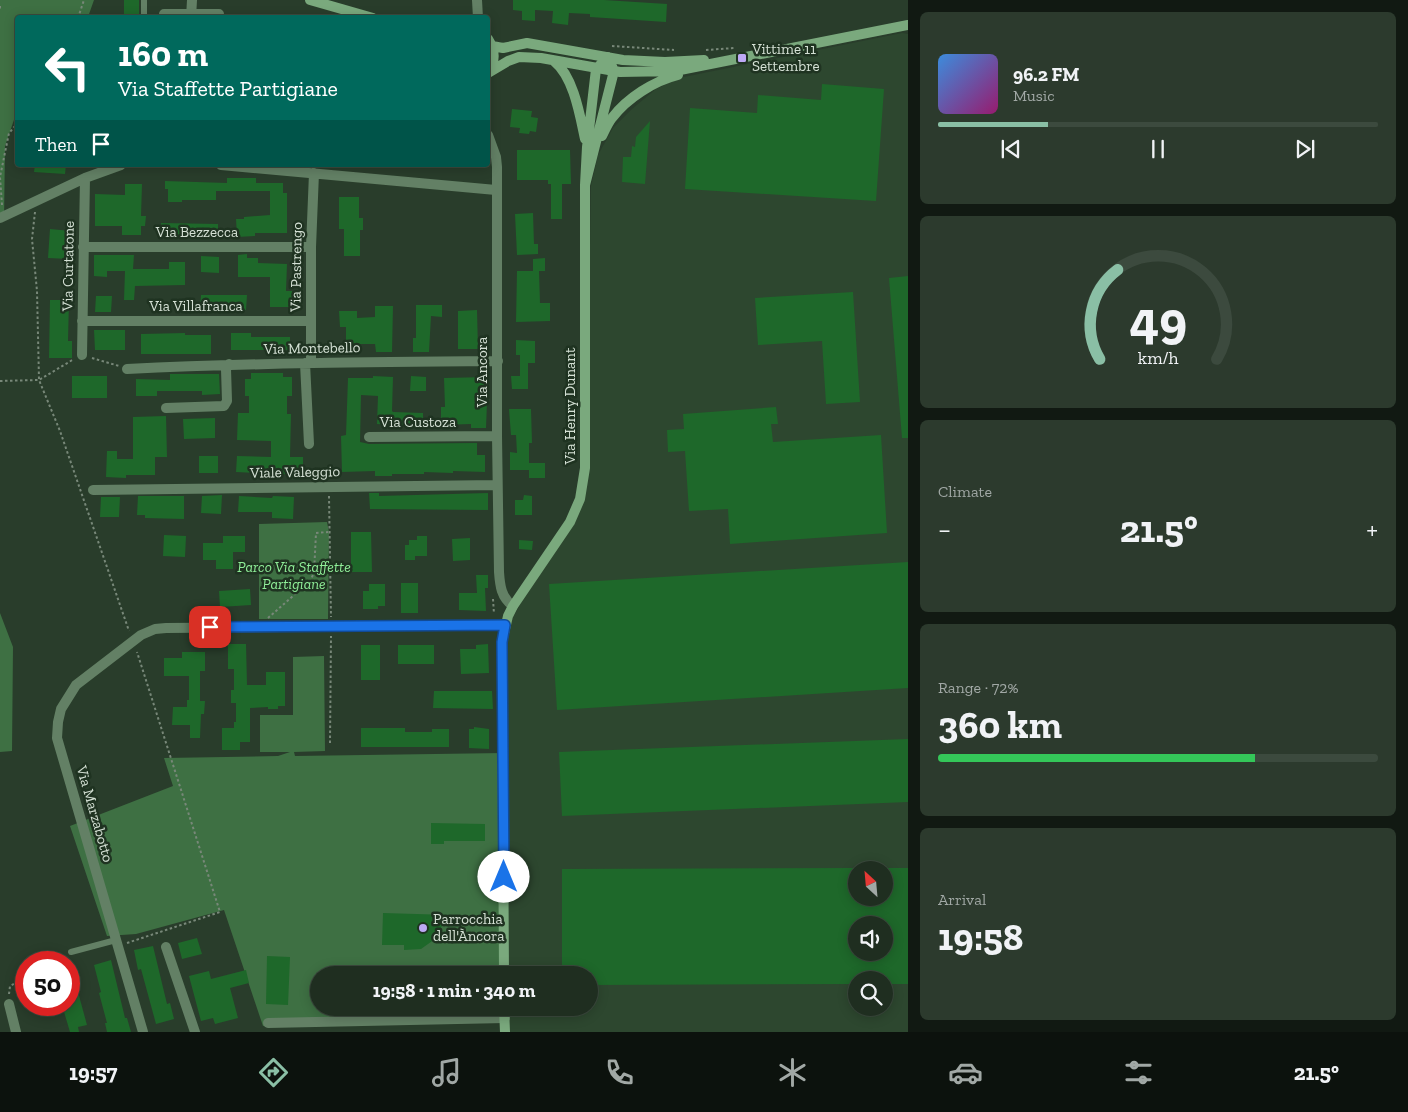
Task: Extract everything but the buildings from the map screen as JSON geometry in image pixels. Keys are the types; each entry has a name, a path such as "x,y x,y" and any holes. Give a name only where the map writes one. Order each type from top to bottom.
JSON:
{"main road":[{"path":"310,0 362,15"},
{"path":"490,71 519,57 541,58 614,71 655,73 675,71 908,25"},
{"path":"490,43 503,48 526,44 623,60 666,62 739,58"},
{"path":"490,43 494,56 490,68"},
{"path":"591,149 596,68 608,57"},
{"path":"591,149 614,71 608,57"},
{"path":"591,149 612,118 637,94 670,77 739,58"},
{"path":"554,60 561,68 570,85 591,149"},
{"name":"Via Henry Dunant","path":"505,625 512,606 570,522 580,499 585,468 585,185 591,149"},
{"path":"504,966 502,642 505,625"},
{"path":"504,1016 505,1032"}],"street":[{"path":"191,15 192,0"},
{"path":"477,0 478,15"},
{"path":"164,14 178,15"},
{"path":"205,15 219,14"},
{"name":"Via Ancora","path":"490,140 496,157 497,436 500,590 506,602 512,606"},
{"path":"0,218 85,178 115,167"},
{"path":"244,167 496,190"},
{"name":"Via Pastrengo","path":"309,444 308,363 314,173"},
{"name":"Via Curtatone","path":"82,355 85,178"},
{"name":"Via Bezzecca","path":"84,247 311,247"},
{"name":"Via Villafranca","path":"82,321 310,321"},
{"name":"Via Montebello","path":"127,369 229,364 498,361"},
{"path":"166,408 224,406 228,401 226,369 229,364"},
{"name":"Via Custoza","path":"369,437 497,436"},
{"name":"Viale Valeggio","path":"93,490 498,485"},
{"path":"137,638 155,629 166,628 505,625"},
{"name":"Via Marzabotto","path":"137,638 76,685 61,709 57,738 143,1032"},
{"path":"166,947 195,1032"},
{"path":"9,1004 16,1032"},
{"path":"268,1023 433,1016"}],"lane":[{"path":"144,0 144,15"},
{"path":"76,951 117,943"}],"path":[{"path":"79,15 84,0"},
{"path":"604,45 678,50"},
{"path":"706,50 735,48"},
{"path":"2,205 0,177 9,133 15,126"},
{"path":"36,201 32,238 37,291 39,380 60,431 137,638 220,912 117,943"},
{"path":"0,382 39,380"},
{"path":"329,486 330,743"},
{"path":"264,627 269,615 310,581 314,573 316,533 329,532"},
{"path":"9,1004 10,986 15,983"}],"shaded area":[{"path":"902,33 908,34 908,1032 506,1032 506,1016 598,1016 598,966 506,966 503,648 511,621 586,484 591,186 598,155 613,128 656,89 679,78"}],"green space":[{"path":"0,0 94,0 89,15 15,15 15,117 5,146 4,221 0,221"},
{"name":"Parco Via Staffette Partigiane","path":"327,522 329,532 328,619 259,619 259,524"},
{"path":"0,613 13,647 12,751 0,752"},
{"path":"324,656 325,751 294,752 295,756 504,753 506,966 310,966 310,1016 506,1016 506,1018 263,1026 224,910 136,934 107,936 70,826 173,786 164,758 278,756 290,752 260,752 260,715 293,715 293,657"}],"place":[{"name":"Vittime 11 Settembre","path":"742,58"},
{"name":"Parrocchia dell'Àncora","path":"423,928"}],"route":[{"path":"210,627 505,625 502,642 504,877"}]}
